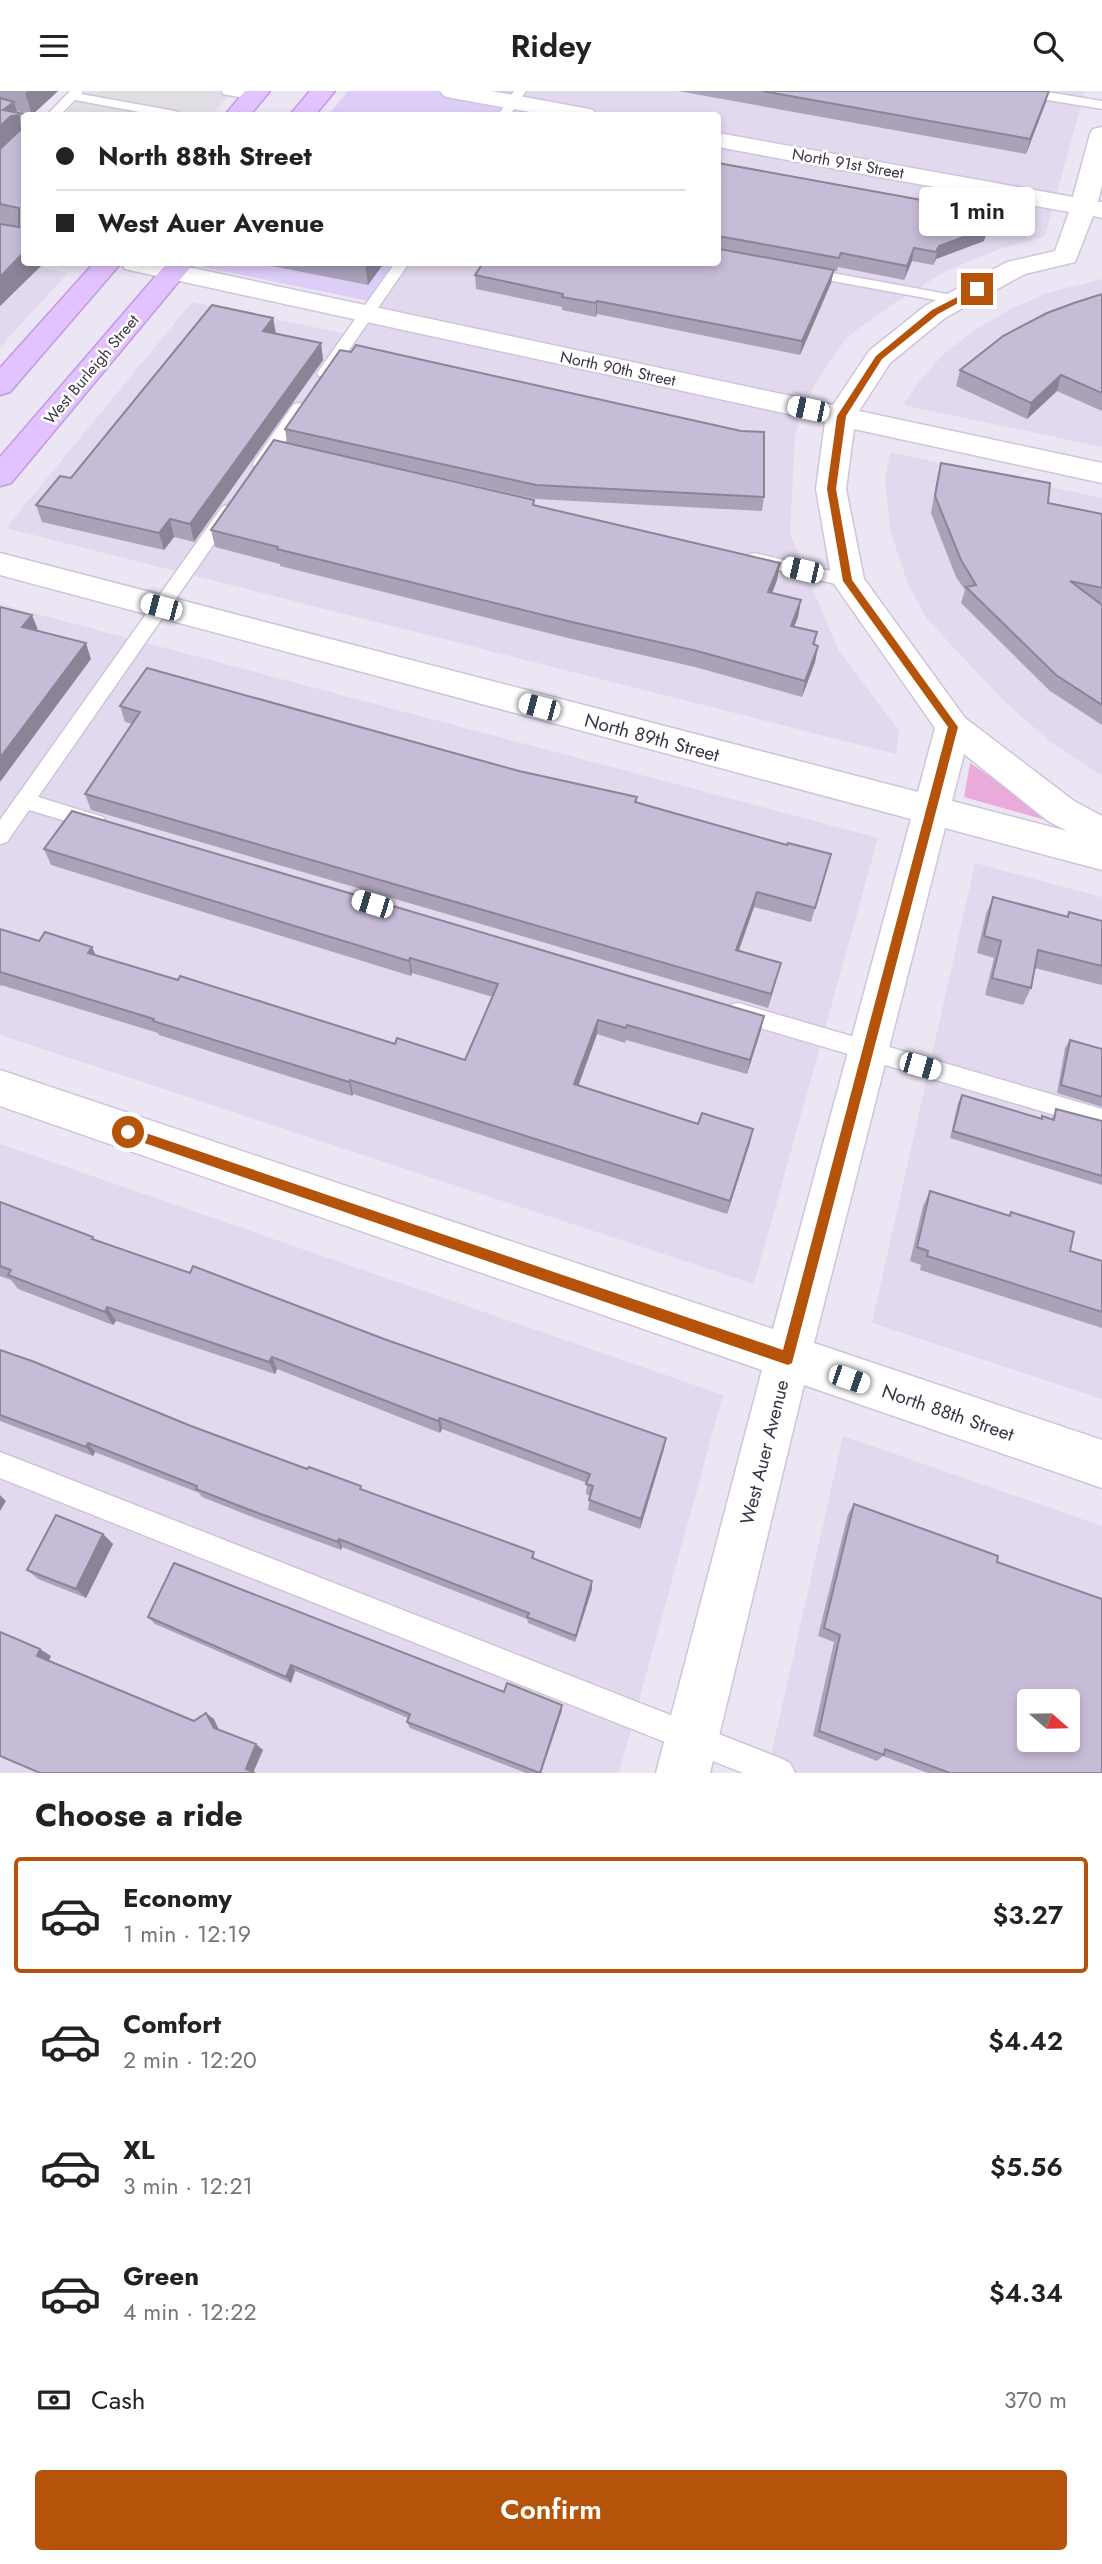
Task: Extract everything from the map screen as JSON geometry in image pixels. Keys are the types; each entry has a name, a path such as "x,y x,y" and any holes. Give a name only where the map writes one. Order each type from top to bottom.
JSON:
{"main road":[{"path":"305,112 323,91"},
{"path":"240,112 256,93"},
{"path":"0,386 105,266"},
{"name":"West Burleigh Street","path":"0,476 178,267"}],"street":[{"path":"452,91 566,112"},
{"path":"1102,134 1093,208 1078,253 1016,268 935,312 879,357 841,416 831,489 848,581 953,727 1061,811 1102,833"},
{"name":"North 91st Street","path":"721,141 1093,208"},
{"name":"North 90th Street","path":"178,267 366,314 1102,473"},
{"name":"North 89th Street","path":"0,564 1102,855"},
{"name":"West Auer Avenue","path":"687,1756 953,727"},
{"name":"North 88th Street","path":"0,1088 1102,1464"}],"lane":[{"path":"228,91 256,93"},
{"path":"1018,91 1102,105"},
{"path":"56,112 75,94 161,112"},
{"path":"250,480 279,450 313,390 400,266"},
{"path":"796,270 958,300"},
{"path":"0,836 235,501"},
{"path":"734,555 848,581"},
{"path":"24,801 118,828"},
{"path":"719,1006 1102,1119"},
{"path":"0,1465 687,1756 780,1773"}],"shaded area":[{"path":"88,91 233,91 214,112 66,112"},
{"path":"348,91 525,91 510,112 330,112"},
{"path":"525,91 1085,91 1045,236 1000,249 946,271 847,337 814,385 795,434 790,533 838,650 899,731 896,754 6,528 192,302 357,336 405,266 721,266 721,112 510,112"},
{"path":"0,258 21,263 21,266 36,266 68,273 0,347"},
{"path":"204,266 405,266 379,303"},
{"path":"1102,279 1102,447 903,405 921,379 944,354 973,331 1015,307 1050,292"},
{"path":"890,452 1102,498 1102,776 1048,740 1002,699 926,618 907,581 890,530 885,477"},
{"path":"0,604 878,838 754,1284 0,1035"},
{"path":"970,763 1060,824 964,797"},
{"path":"975,863 1102,897 1102,1399 872,1323"},
{"path":"0,1144 723,1395 619,1773 0,1773"},
{"path":"843,1436 1102,1526 1102,1773 767,1773"}],"building":[{"path":"762,91 1049,91 1030,139"},
{"path":"0,98 14,102 3,110 21,113 21,255 0,277 0,224 19,227 19,208 0,204 0,149 20,130 19,115 11,116 0,126"},
{"path":"721,164 960,207 988,228 939,246 936,252 914,248 907,266 841,253 839,258 721,237"},
{"path":"721,249 834,270 802,341 597,301 596,303 562,297 563,294 475,275 481,266 721,266"},
{"path":"1102,294 1102,393 1061,375 1031,403 960,370 1003,336 1047,313"},
{"path":"212,305 273,318 263,331 321,343 190,524 170,519 159,533 36,505 60,476 71,478"},
{"path":"356,345 741,431 764,432 764,497 536,485 285,429 340,350 351,352"},
{"path":"274,440 534,500 533,505 780,563 768,592 801,600 791,626 817,632 813,644 818,646 805,681 697,651 277,549 278,547 211,530"},
{"path":"941,463 1050,483 1048,503 1102,514 1102,588 1070,581 1102,605 1102,705 1056,675 966,587 976,585 961,560 935,496"},
{"path":"0,607 32,615 22,627 86,643 0,758"},
{"path":"147,668 519,771 637,797 635,802 787,845 788,843 831,854 815,908 757,892 736,950 781,963 771,994 85,794 140,712 120,706"},
{"path":"72,811 764,1016 750,1060 627,1025 626,1028 598,1020 574,1084 698,1124 702,1113 753,1129 730,1201 0,972 0,929 39,941 45,932 92,947 88,953 178,980 180,976 395,1044 397,1038 465,1060 498,984 410,958 409,961 44,849"},
{"path":"993,897 1068,917 1069,912 1102,921 1102,966 1038,950 1031,988 992,978 1001,941 984,936"},
{"path":"1070,1040 1102,1049 1102,1097 1061,1085"},
{"path":"962,1095 1042,1119 1042,1116 1054,1120 1056,1109 1102,1121 1102,1176 953,1131"},
{"path":"930,1191 1010,1216 1011,1212 1074,1232 1070,1251 1102,1261 1102,1312 927,1256 928,1251 917,1247"},
{"path":"0,1202 93,1237 92,1239 190,1273 193,1266 384,1339 666,1438 641,1519 589,1500 593,1486 586,1484 590,1474 440,1418 438,1421 272,1357 269,1362 107,1307 105,1312 8,1275 11,1270 0,1266"},
{"path":"0,1350 191,1426 361,1486 360,1489 534,1552 532,1558 592,1581 576,1636 527,1617 529,1613 339,1539 338,1542 250,1510 88,1443 86,1447 0,1415"},
{"path":"854,1504 998,1556 997,1562 1102,1599 1102,1773 950,1773 885,1749 884,1755 819,1731 840,1635 824,1628"},
{"path":"56,1515 103,1534 76,1589 27,1570"},
{"path":"174,1563 504,1692 507,1683 562,1705 540,1773 407,1722 410,1714 291,1665 286,1677 148,1617"},
{"path":"0,1632 40,1649 37,1656 194,1721 206,1713 214,1728 256,1744 246,1769 255,1773 40,1773 0,1756"}],"route":[{"path":"128,1132 788,1358 953,727 848,581 831,489 841,416 879,357 935,312 977,289"}]}
